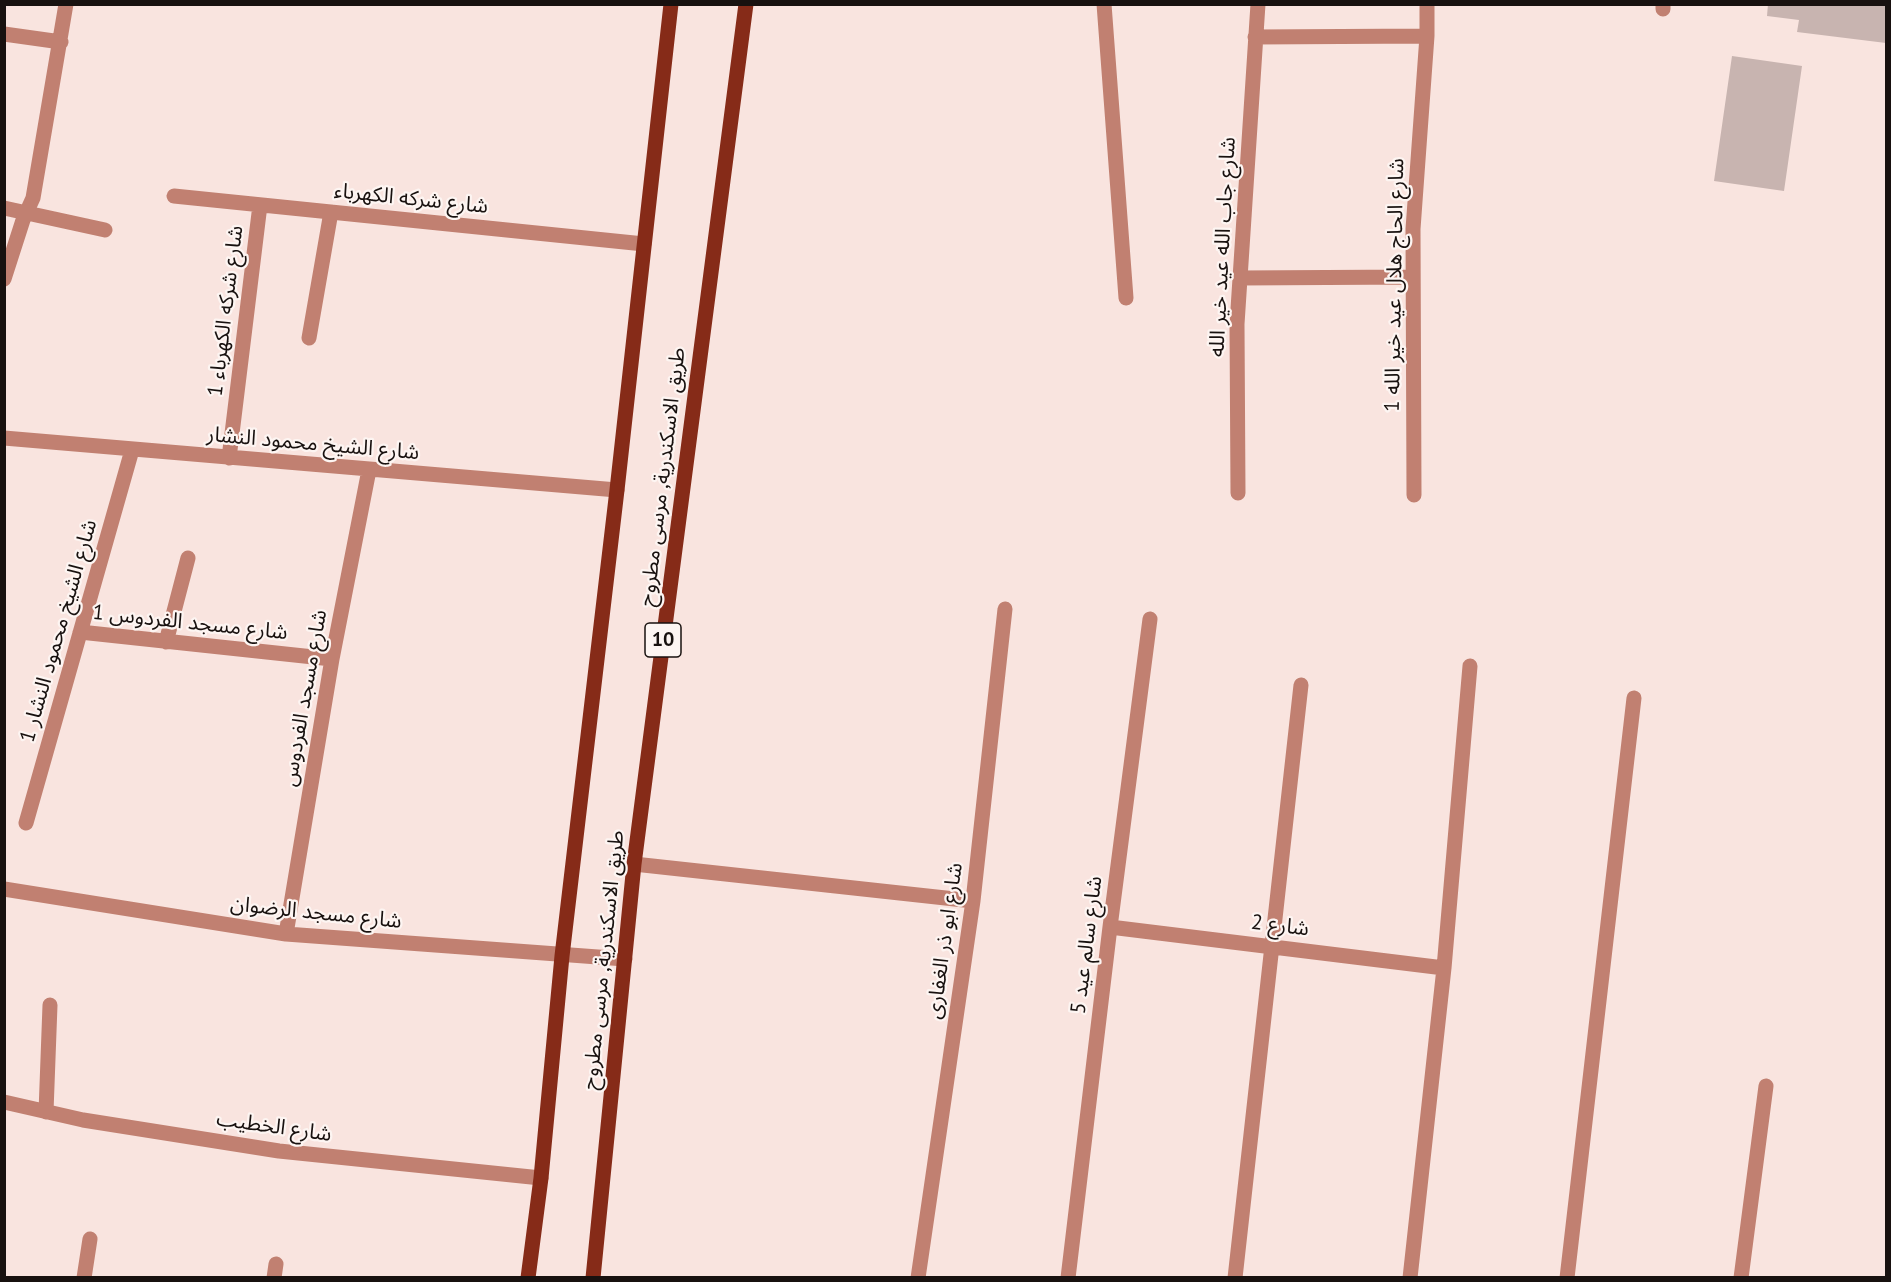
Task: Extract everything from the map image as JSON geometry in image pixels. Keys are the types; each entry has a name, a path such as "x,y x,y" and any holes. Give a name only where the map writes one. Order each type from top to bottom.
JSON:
{"main road":[{"name":"طريق الاسكندرية, مرسى مطروح","path":"528,1278 541,1178 562,956 671,4"},
{"name":"طريق الاسكندرية, مرسى مطروح","path":"593,1278 634,864 746,4"}],"street":[{"path":"4,279 33,198 66,4"},
{"path":"1104,4 1126,298"},
{"name":"شارع جاب الله عيد خير الله","path":"1238,493 1237,324 1258,4"},
{"name":"شارع الحاج هلال عيد خير الله 1","path":"1414,495 1413,229 1427,36 1427,4"},
{"path":"4,34 61,42"},
{"path":"1255,37 1427,36"},
{"name":"شارع شركه الكهرباء","path":"174,196 644,244"},
{"name":"شارع شركه الكهرباء 1","path":"229,458 260,205"},
{"path":"4,208 105,230"},
{"path":"309,338 331,212"},
{"path":"1240,278 1413,277"},
{"name":"شارع الشيخ محمود النشار","path":"4,438 617,490"},
{"name":"شارع الشيخ محمود النشار 1","path":"26,823 132,450"},
{"name":"شارع مسجد الفردوس","path":"286,934 332,659 369,470"},
{"path":"166,642 188,558"},
{"name":"شارع ابو ذر الغفارى","path":"918,1278 973,900 1005,609"},
{"name":"شارع سالم عيد 5","path":"1068,1278 1150,619"},
{"name":"شارع مسجد الفردوس 1","path":"80,632 332,659"},
{"path":"1410,1278 1444,968 1470,666"},
{"path":"1235,1278 1300,684"},
{"path":"1567,1278 1634,698"},
{"path":"634,864 973,900"},
{"name":"شارع مسجد الرضوان","path":"4,889 286,934 625,959"},
{"name":"شارع 2","path":"1110,927 1444,968"},
{"path":"46,1112 50,1005"},
{"path":"1742,1278 1766,1086"},
{"name":"شارع الخطيب","path":"4,1101 83,1120 279,1151 541,1178"},
{"path":"84,1278 90,1239"}],"building":[{"path":"1768,4 1886,4 1886,43 1797,32 1799,20 1767,16"},
{"path":"1732,56 1802,66 1784,191 1714,181"}]}
